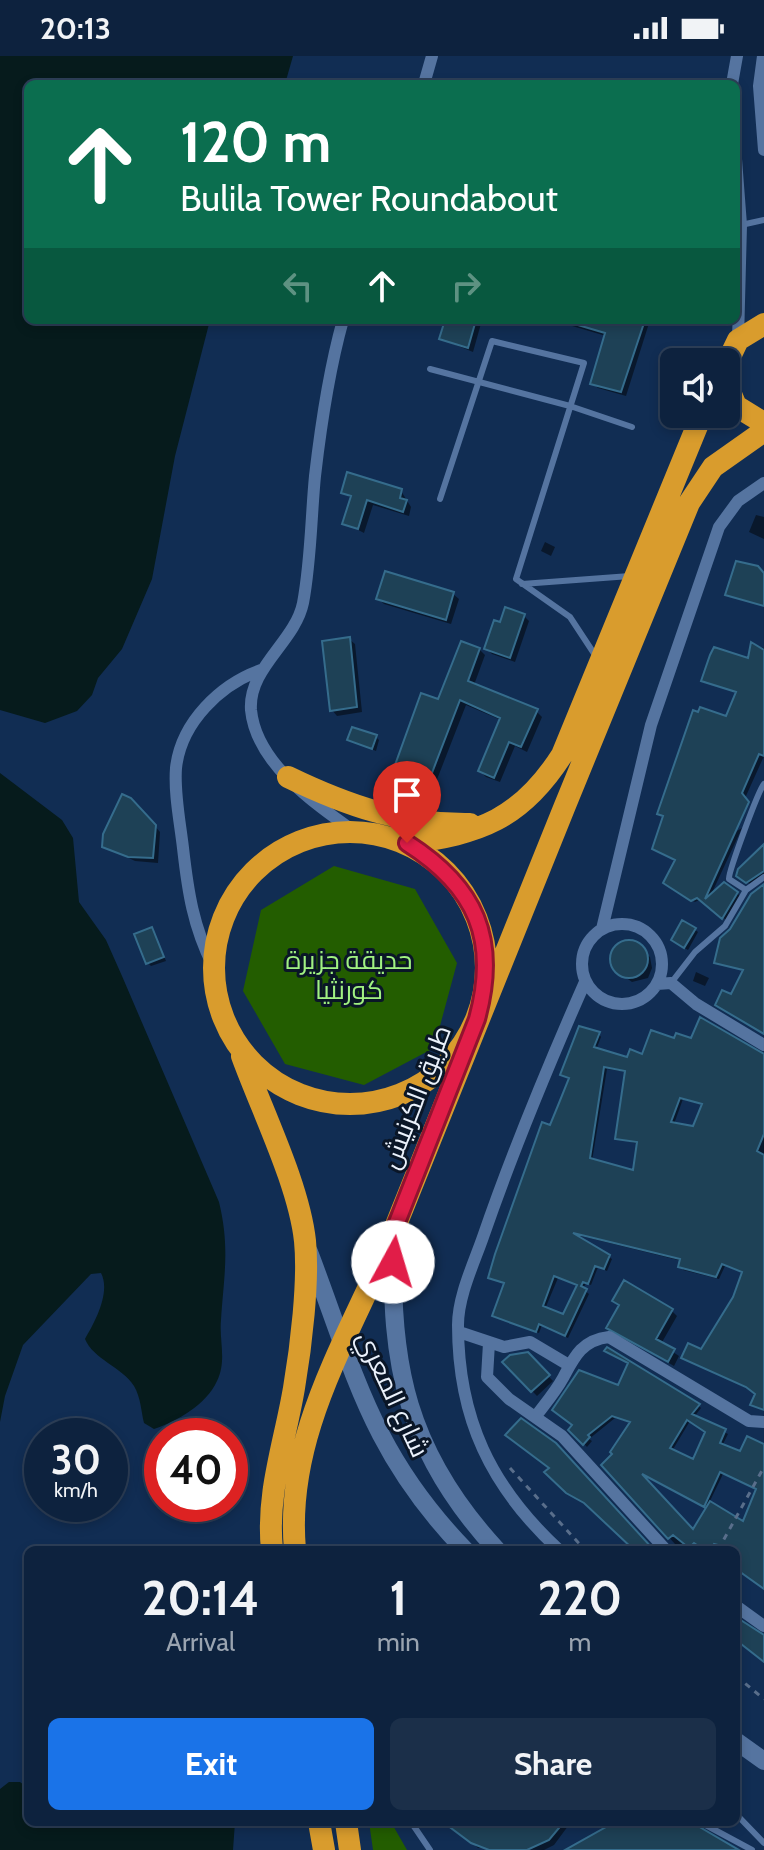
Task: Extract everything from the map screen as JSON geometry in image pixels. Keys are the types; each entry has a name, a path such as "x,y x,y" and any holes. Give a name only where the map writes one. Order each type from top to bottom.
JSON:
{"highway":[{"path":"734,348 738,340 764,324"},
{"path":"740,408 764,423"},
{"path":"272,1546 269,1526 274,1480 296,1374 305,1242 292,1190 216,995 213,966 223,919 248,878 285,848 307,838 355,832 407,843 464,834 491,822 541,787 562,755 696,428"},
{"name":"طريق الكرنيش","path":"295,1546 296,1501 308,1427 340,1344 394,1230 477,1019 689,503 713,467 764,431"},
{"path":"288,777 373,814 414,822 491,822"},
{"path":"239,1048 258,1069 282,1087 308,1098 337,1104 366,1104 394,1097 421,1085 454,1056 477,1019 486,985 486,950 477,917 460,887 436,862 407,843"},
{"path":"320,1826 324,1850"},
{"path":"347,1826 350,1850"}],"street":[{"path":"425,80 432,56"},
{"path":"733,80 737,56"},
{"path":"763,56 759,86 763,144"},
{"path":"740,212 740,263"},
{"path":"251,707 261,670 294,627 303,603 315,474 342,324"},
{"path":"738,324 738,340"},
{"path":"602,929 631,925 651,936 662,959 657,984 649,994 625,1005 601,999 585,982 581,962 584,951 602,929 651,725 719,527 738,501 764,483"},
{"path":"213,966 196,932 176,768 194,722 218,693 239,679 261,670"},
{"path":"218,693 236,691 246,698 258,734 288,777 321,809 355,832"},
{"path":"555,1546 526,1518 492,1473 477,1438 463,1384 459,1332 464,1297 497,1198 530,1109 585,982"},
{"path":"657,984 671,983 696,1004 764,1045"},
{"name":"شارع المعري","path":"394,1230 391,1294 394,1344 406,1395 415,1423 453,1491 494,1546"},
{"name":"شارع المعري","path":"305,1242 340,1344 380,1438 405,1481 462,1546"},
{"path":"459,1332 504,1347 530,1342 567,1364"},
{"path":"536,1416 564,1377 567,1364 587,1343 609,1337 749,1421 764,1422"},
{"path":"489,1343 487,1377 509,1399 562,1436 662,1546"},
{"path":"463,1384 487,1377"},
{"path":"740,1609 764,1626"},
{"path":"740,1744 764,1761"}],"lane":[{"path":"741,225 764,220"},
{"path":"440,499 492,341 584,363 516,575 522,584 574,621 599,661"},
{"path":"430,369 570,406 632,427"},
{"path":"522,584 633,576"},
{"path":"746,890 727,877 749,825 753,801 764,784"},
{"path":"671,983 695,952 725,926 746,890 764,877"},
{"path":"740,1818 764,1843"},
{"path":"414,1826 430,1850"},
{"path":"707,1826 752,1850"}],"path":[{"path":"506,1462 581,1546"},
{"path":"720,1546 764,1467"},
{"path":"740,1679 764,1699"}],"green space":[{"name":"حديقة جزيرة كورنثيا","path":"334,866 415,889 457,963 434,1048 364,1085 285,1064 243,991 261,910"},
{"path":"370,1826 393,1826 407,1850 373,1850"}],"shaded area":[{"path":"0,56 293,56 286,80 24,80 24,324 209,324 175,456 152,579 122,649 98,678 92,695 77,711 45,723 0,710"},
{"path":"0,773 62,820 73,838 79,902 106,940 219,1202 225,1275 220,1373 206,1398 181,1417 144,1418 144,1423 134,1386 94,1352 85,1339 103,1298 101,1273 91,1274 23,1345 5,1396 0,1422"},
{"path":"9,1782 24,1785 24,1826 235,1826 233,1850 0,1850 0,1789"}],"building":[{"path":"444,324 475,324 468,348 439,339"},
{"path":"574,324 644,324 621,392 590,384 605,333"},
{"path":"347,472 402,489 400,498 407,500 403,512 367,500 358,529 342,524 351,496 341,493"},
{"path":"736,561 758,566 764,573 764,606 725,595"},
{"path":"385,571 454,592 446,620 376,599"},
{"path":"505,607 525,614 510,658 484,649 494,620 500,622"},
{"path":"350,637 357,707 330,711 322,641"},
{"path":"461,641 480,648 468,681 538,709 521,747 509,742 494,778 478,771 500,718 460,700 430,778 424,775 418,796 395,788 402,767 395,765 421,693 438,699"},
{"path":"751,642 764,650 764,756 759,754 742,793 749,802 705,899 724,882 738,892 722,919 697,898 691,901 663,883 675,860 652,849 663,816 657,814 693,710 698,712 700,707 726,716 736,692 701,681 710,655 714,647 748,658"},
{"path":"352,727 377,735 372,749 347,740"},
{"path":"122,794 131,798 156,825 153,858 128,857 102,847 103,834"},
{"path":"764,844 764,871 746,883 736,876 738,869"},
{"path":"764,884 764,1034 715,1005 722,990 731,994 743,970 714,963 720,938 730,929 751,894"},
{"path":"682,920 696,928 684,948 671,940"},
{"path":"152,927 164,957 146,964 134,934"},
{"path":"629,940 642,946 648,959 642,972 629,978 616,972 610,959 616,946"},
{"path":"700,1017 764,1054 764,1134 757,1151 764,1155 764,1410 750,1405 755,1394 746,1387 681,1358 688,1343 701,1349 733,1297 742,1272 722,1264 716,1277 678,1267 680,1259 573,1233 610,1255 604,1269 595,1266 588,1284 583,1282 581,1286 587,1289 565,1336 539,1324 536,1332 492,1316 504,1283 488,1278 495,1254 542,1122 550,1125 569,1078 560,1075 579,1026 600,1032 594,1047 627,1057 630,1049 642,1054 651,1030 674,1038 676,1033 691,1038","holes":["604,1067 625,1071 615,1139 637,1142 633,1170 590,1158","680,1098 702,1104 693,1126 671,1122","554,1276 577,1285 563,1314 543,1306"]},
{"path":"624,1280 673,1309 656,1339 675,1349 668,1362 606,1328 619,1305 612,1301"},
{"path":"607,1347 700,1404 692,1414 726,1429 720,1443 740,1451 747,1436 764,1444 764,1589 740,1572 740,1546 698,1546 694,1543 687,1546 673,1535 668,1539 601,1465 612,1454 610,1452 630,1422 612,1416 588,1435 590,1437 583,1445 568,1430 572,1425 552,1410 579,1370 618,1385 628,1363 604,1351","holes":["687,1420 705,1432 693,1459 670,1448","720,1472 756,1489 743,1521 710,1501 693,1529 642,1474 704,1507"]},
{"path":"528,1352 550,1375 531,1392 502,1362 510,1355"},
{"path":"521,1418 556,1443 650,1546 630,1546 584,1503 566,1493 544,1472 549,1468 505,1435"},
{"path":"740,1620 764,1635 764,1662 740,1643"},
{"path":"448,1826 561,1826 549,1840 527,1850 489,1850 471,1843"},
{"path":"608,1826 698,1826 739,1850 565,1850"}],"route":[{"path":"393,1262 394,1230 477,1019 486,985 486,950 477,917 460,887 436,862 407,843"}]}
